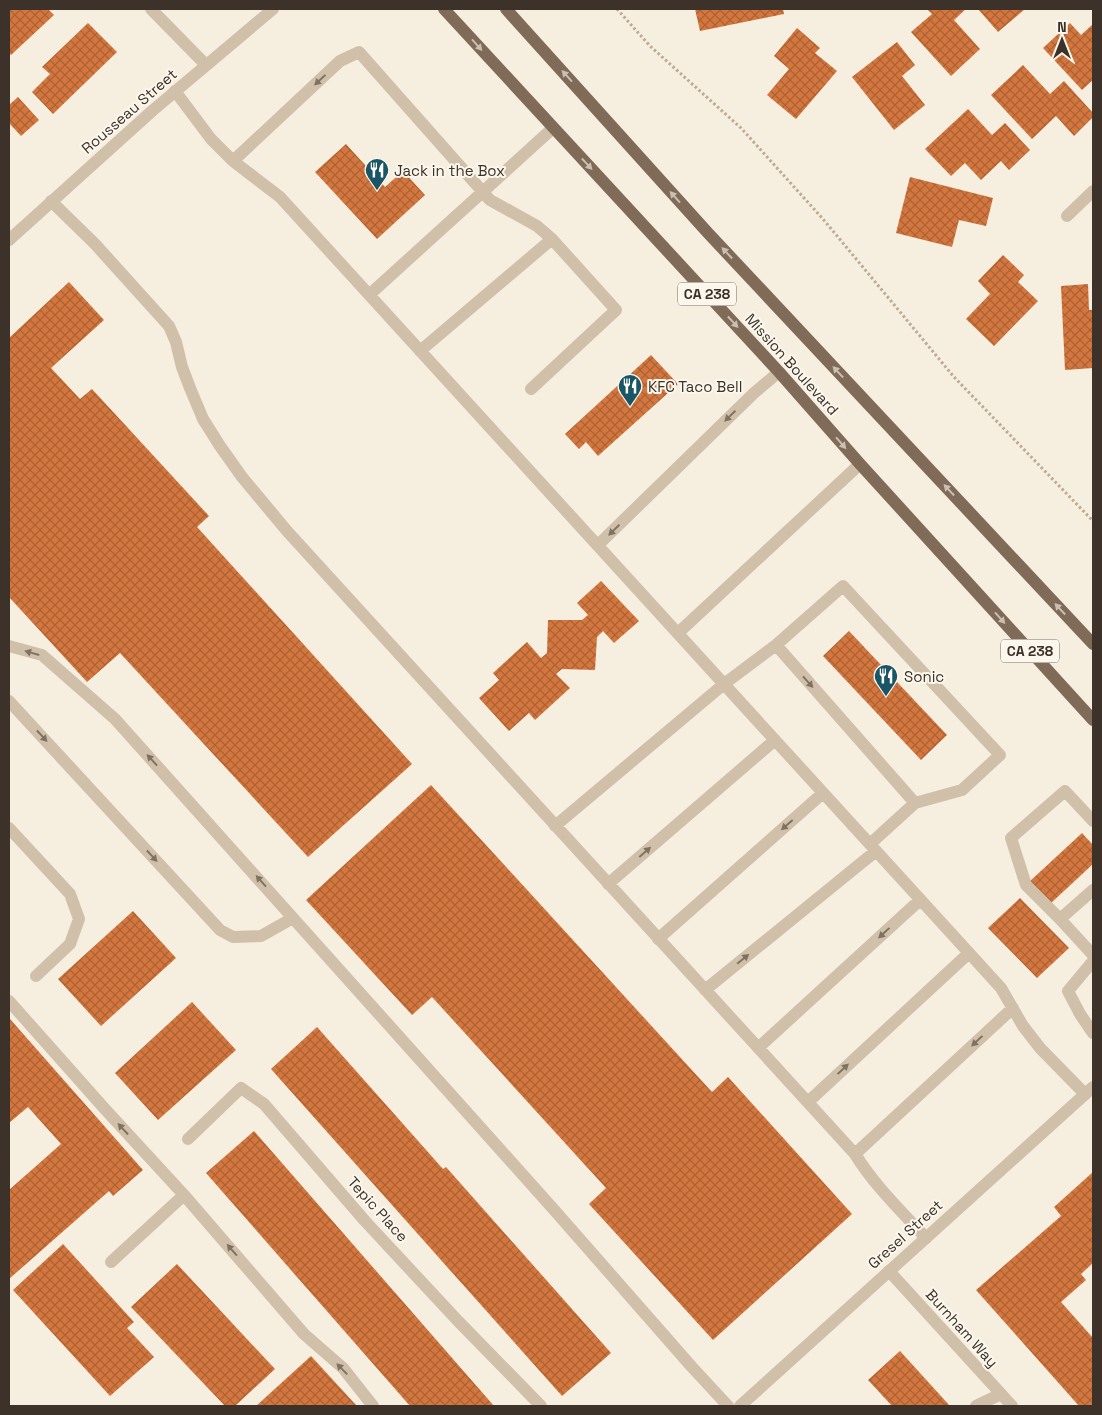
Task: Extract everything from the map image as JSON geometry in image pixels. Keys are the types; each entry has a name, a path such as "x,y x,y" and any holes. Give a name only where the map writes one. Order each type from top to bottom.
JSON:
{"main road":[{"name":"Mission Boulevard","path":"444,9 779,372 1093,720"},
{"name":"Mission Boulevard","path":"506,9 708,233 1093,644"}],"street":[{"path":"151,9 206,65"},
{"name":"Rousseau Street","path":"9,240 175,91 273,9"},
{"path":"233,161 340,61 359,52 490,200 537,226 552,239 616,310 531,389"},
{"path":"175,91 211,139 233,161 280,197 969,953 1000,988 1023,1026 1040,1048 1089,1091"},
{"path":"369,295 553,128"},
{"path":"1066,216 1093,191"},
{"path":"52,201 95,244 168,326 176,342 182,367 203,419 220,446 264,504 855,1154 875,1182 926,1238"},
{"path":"420,351 552,239"},
{"path":"598,545 754,393 779,372"},
{"path":"678,633 860,464"},
{"path":"555,826 724,684 776,645 843,586 1000,755 962,790 915,803 873,847 705,990"},
{"path":"776,645 915,803"},
{"path":"9,646 42,655 115,718 728,1406"},
{"path":"9,701 220,930 233,937 261,936 293,918"},
{"path":"608,884 775,740"},
{"path":"1093,821 1065,791 1011,838 1026,884 1093,954"},
{"path":"658,939 823,793"},
{"path":"9,828 70,894 79,920 70,944 36,976"},
{"path":"1060,920 1093,890"},
{"path":"758,1048 920,900"},
{"path":"808,1102 969,953"},
{"path":"1093,961 1068,991 1093,1033"},
{"path":"9,1001 184,1195 304,1334 343,1368 373,1406"},
{"path":"855,1154 1012,1008"},
{"name":"Tepic Place","path":"188,1139 241,1088 264,1104 366,1221 458,1321 541,1406"},
{"name":"Gresel Street","path":"740,1406 1089,1091"},
{"path":"111,1262 184,1195"},
{"name":"Burnham Way","path":"889,1271 1012,1406"},
{"path":"976,1406 1000,1394"}],"path":[{"path":"617,9 650,46 741,128 823,219 954,377 1093,521"}],"building":[{"path":"9,9 48,9 54,15 11,55 9,53"},
{"path":"695,9 783,9 784,14 700,31"},
{"path":"927,9 966,9 954,20 980,49 951,76 911,32 932,14"},
{"path":"978,9 1025,9 998,32"},
{"path":"88,23 117,52 53,114 32,92 50,74 42,67"},
{"path":"1070,23 1081,35 1093,24 1093,80 1082,90 1043,48"},
{"path":"797,28 820,48 815,53 837,71 796,119 767,95 789,69 774,56"},
{"path":"897,42 915,65 902,76 925,105 894,130 852,77"},
{"path":"1023,65 1050,94 1064,81 1093,113 1093,117 1074,136 1056,116 1032,139 991,95"},
{"path":"18,97 39,120 21,136 9,123 9,105"},
{"path":"968,109 992,135 1005,123 1030,150 1009,170 1001,161 981,180 965,163 951,176 925,149"},
{"name":"Jack in the Box","path":"346,144 385,187 403,171 425,195 377,239 315,172"},
{"path":"910,177 993,198 986,226 959,220 952,247 896,233"},
{"path":"1003,255 1024,275 1018,282 1038,301 994,346 966,319 990,294 978,281"},
{"path":"69,282 104,320 51,368 80,399 92,389 209,516 197,527 412,764 308,857 120,653 87,682 9,597 9,338"},
{"path":"1088,284 1089,310 1093,310 1093,368 1065,370 1061,286"},
{"path":"651,355 678,384 598,456 586,442 579,449 565,434"},
{"path":"601,581 639,621 614,643 603,631 597,637 595,670 562,669 556,674 570,688 535,720 529,713 509,731 479,698 499,680 493,673 527,642 541,658 547,653 548,620 582,620 588,615 577,603"},
{"path":"849,631 947,735 921,760 823,656"},
{"path":"431,785 712,1092 728,1077 852,1214 713,1340 589,1204 606,1188 432,997 412,1015 306,900"},
{"path":"1082,833 1093,845 1093,864 1050,904 1029,882"},
{"path":"1020,898 1069,948 1037,978 988,928"},
{"path":"133,911 176,958 101,1026 58,979"},
{"path":"192,1002 236,1050 158,1120 115,1073"},
{"path":"10,1019 143,1170 113,1196 109,1191 9,1279 9,1190 61,1144 28,1107 9,1123"},
{"path":"317,1027 443,1169 446,1167 611,1353 562,1396 271,1069"},
{"path":"254,1131 494,1406 410,1406 206,1173"},
{"path":"1093,1172 1093,1263 1081,1274 1086,1280 1061,1302 1093,1338 1093,1406 1079,1406 976,1290 1061,1216 1054,1207"},
{"path":"63,1244 134,1322 127,1328 154,1357 110,1396 13,1290"},
{"path":"177,1264 275,1369 235,1406 225,1406 131,1307"},
{"path":"900,1351 950,1406 892,1406 868,1380"},
{"path":"311,1356 356,1405 256,1406"}],"place":[{"name":"Jack in the Box","path":"377,191"},
{"name":"KFC Taco Bell","path":"630,407"},
{"name":"Sonic","path":"886,697"}]}
